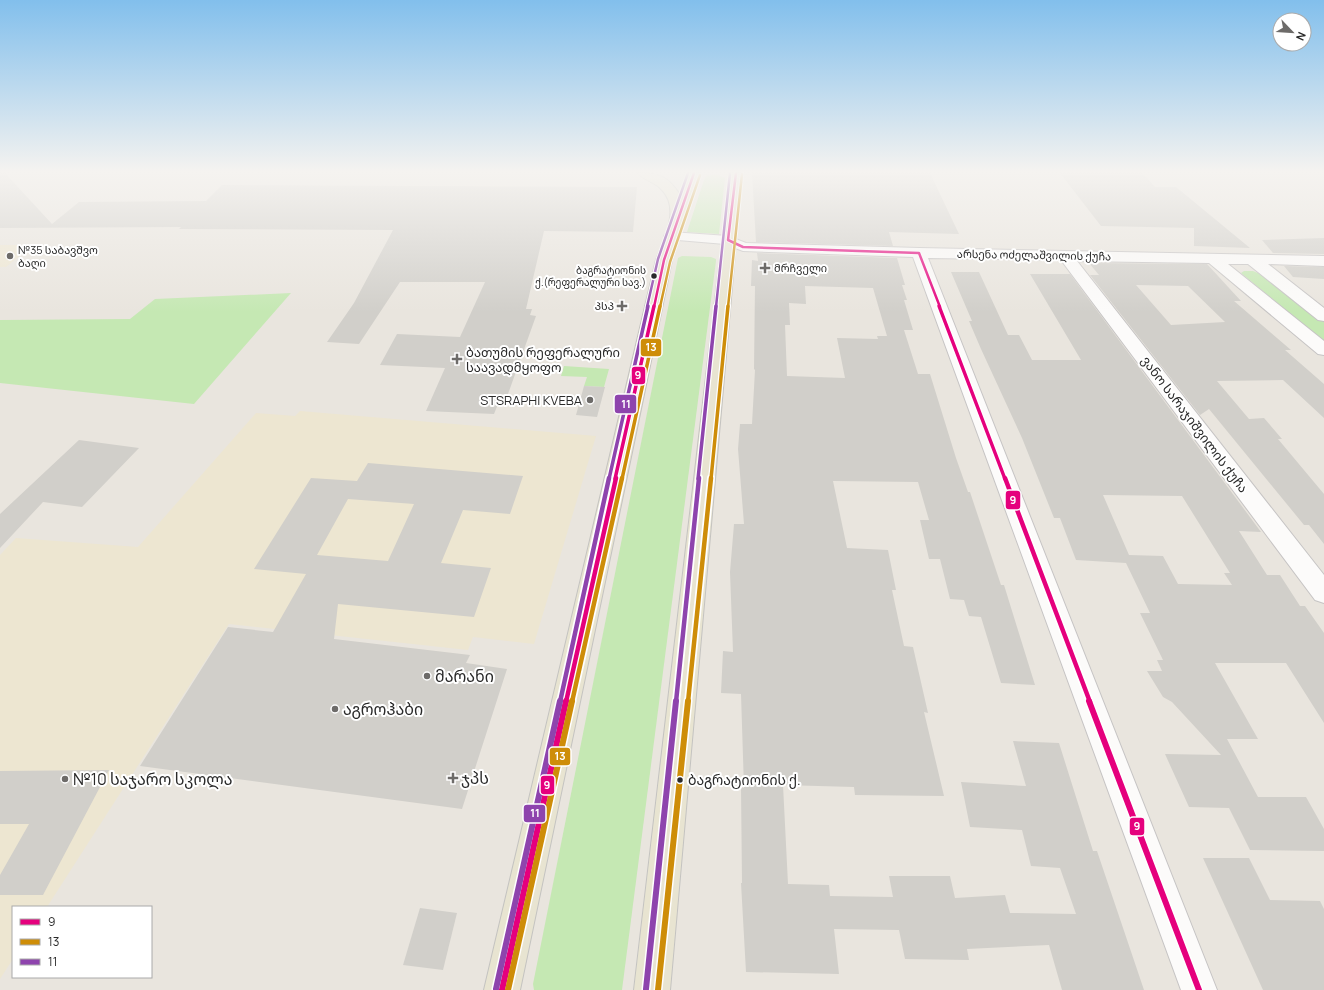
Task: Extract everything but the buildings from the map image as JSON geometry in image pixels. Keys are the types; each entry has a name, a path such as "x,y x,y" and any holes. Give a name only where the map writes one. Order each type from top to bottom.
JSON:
{"main road":[{"path":"502,990 669,243 678,219"},
{"path":"652,990 733,247 734,219"}],"street":[{"name":"არსენა ოძელაშვილის ქუჩა","path":"669,243 733,247 919,253 1324,261"},
{"path":"919,253 1199,990"},
{"name":"ვანო სარაჯიშვილის ქუჩა","path":"1065,255 1324,593"},
{"path":"1213,259 1324,350"},
{"path":"1252,260 1324,316"}],"shaded area":[{"name":"№35 საბავშვო ბაღი","path":"0,245 33,245 6,267 0,267"},
{"name":"№10 საჯარო სკოლა","path":"300,411 596,436 534,644 473,637 468,650 229,624 48,906 12,906 12,961 0,979 0,555 16,538 138,547 256,413 295,416"}],"green space":[{"path":"691,219 721,219 719,234 687,232"},
{"path":"682,256 711,257 716,259 716,261 622,990 534,990 533,984 678,258"},
{"path":"1244,271 1253,271 1265,276 1324,321 1324,342 1241,273"},
{"path":"291,293 194,404 0,383 0,320 130,319 155,299"},
{"path":"564,366 609,369 604,387 584,386 587,377 561,376"}],"transit line":[{"name":"11","path":"496,989 658,259 672,219"},
{"name":"9","path":"502,990 664,260 678,219"},
{"name":"13","path":"508,990 670,262 685,219"},
{"name":"11","path":"646,989 725,219"},
{"name":"9","path":"730,219 728,240 743,247 919,253 1199,990"},
{"name":"13","path":"658,990 737,219"}],"place":[{"name":"№35 საბავშვო ბაღი","path":"10,256"},
{"name":"მრჩველი","path":"765,268"},
{"name":"ბაგრატიონის ქ.(რეფერალური სავ.)","path":"654,276"},
{"name":"პსპ","path":"622,306"},
{"name":"ბათუმის რეფერალური საავადმყოფო","path":"457,359"},
{"name":"STSRAPHI KVEBA","path":"590,400"},
{"name":"მარანი","path":"427,676"},
{"name":"აგროჰაბი","path":"335,709"},
{"name":"ჯპს","path":"453,778"},
{"name":"№10 საჯარო სკოლა","path":"65,779"},
{"name":"ბაგრატიონის ქ.","path":"680,780"}]}
